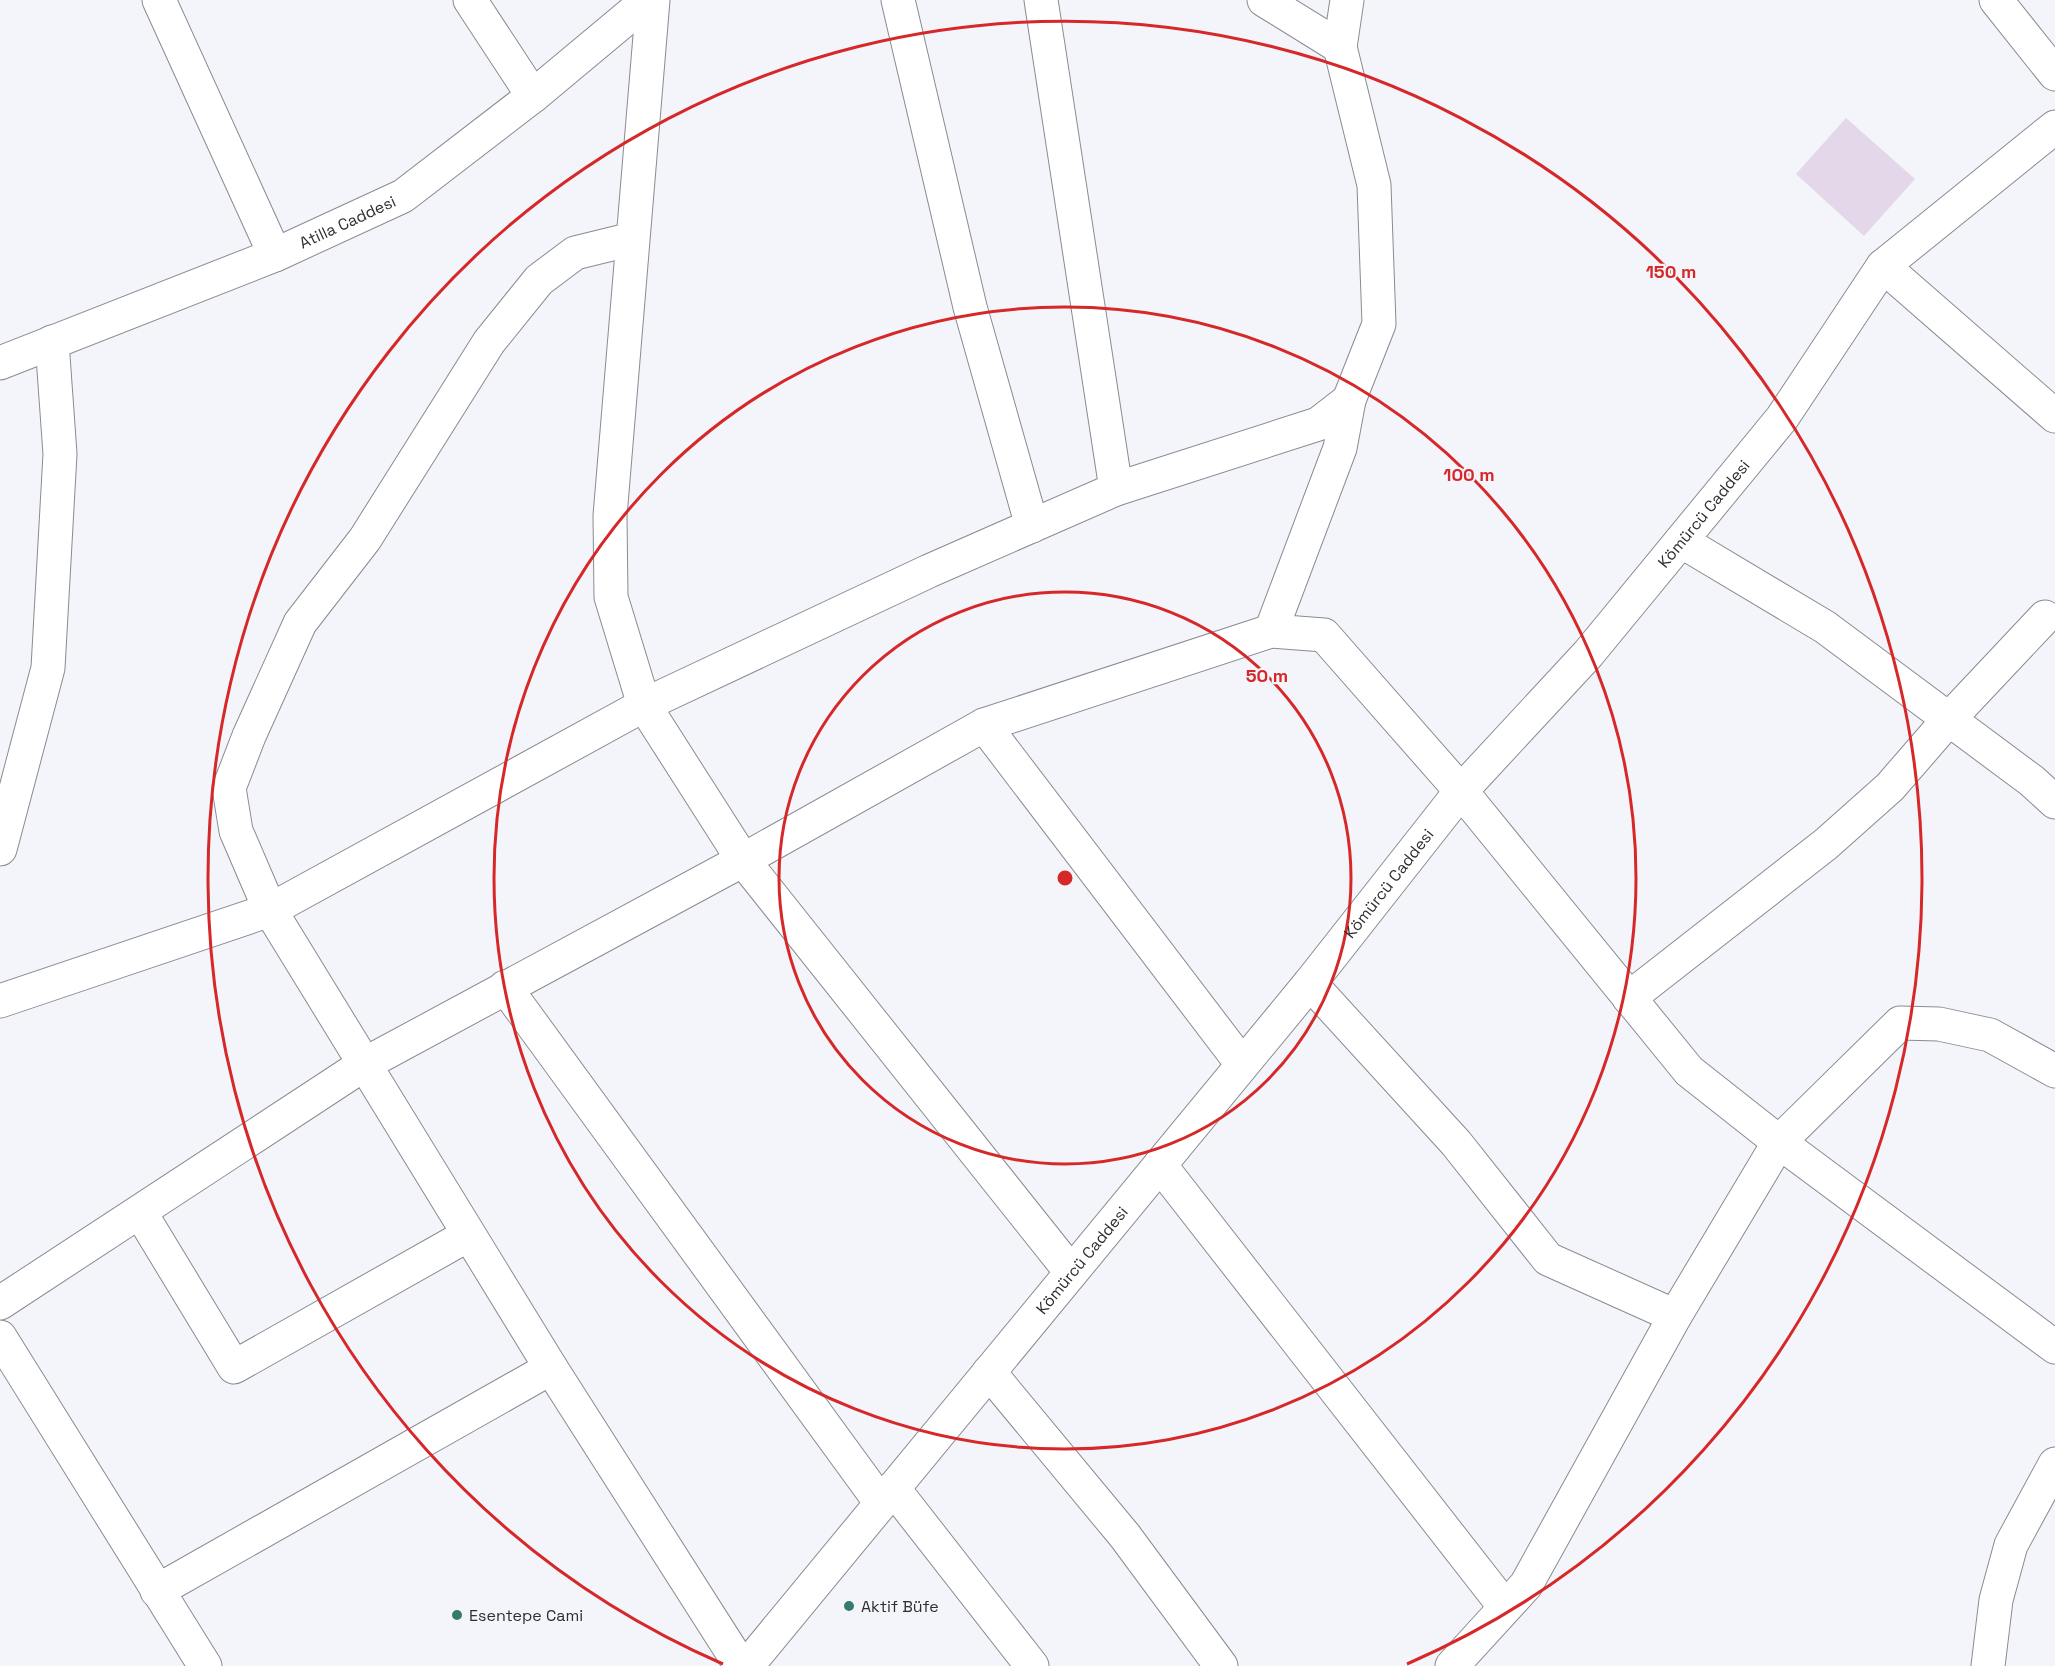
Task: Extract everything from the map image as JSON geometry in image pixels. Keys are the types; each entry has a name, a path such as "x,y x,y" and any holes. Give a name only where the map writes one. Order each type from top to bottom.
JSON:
{"street":[{"path":"159,0 275,255"},
{"path":"470,0 533,96"},
{"path":"898,0 970,307 1032,526"},
{"path":"1041,0 1116,489"},
{"path":"1264,0 1340,47"},
{"path":"1271,631 1340,448 1349,400 1379,324 1374,185 1340,47 1347,0"},
{"path":"1996,0 2055,74"},
{"path":"643,2 632,239 610,516 611,597 644,705 743,860 1071,1272"},
{"name":"Atilla Caddesi","path":"0,363 275,255 404,196 533,96 643,2"},
{"name":"Kömürcü Caddesi","path":"747,1666 1310,983 1461,791 1588,654 1782,418 1883,266 2055,127"},
{"path":"632,239 575,253 539,280 489,342 365,539 300,623 249,736 229,788 236,831 270,910 468,1235 741,1666"},
{"path":"1883,266 2055,416"},
{"path":"0,849 48,668 60,454 52,342"},
{"path":"0,1001 270,910 644,705 929,571 1116,489 1318,424 1349,400"},
{"path":"1681,541 1825,627 2032,781 2055,802"},
{"path":"1629,998 1826,844 1890,787 1949,719 2045,617"},
{"path":"0,1303 363,1065 743,860 984,725 1271,631 1324,635 1461,791 1689,1071 1779,1142 2055,1347"},
{"path":"984,725 1242,1064"},
{"path":"1310,983 1456,1143 1548,1259 1675,1316"},
{"path":"505,987 887,1495 1032,1666"},
{"path":"1452,1666 1526,1585 1675,1316 1779,1142 1900,1023 1939,1024 1990,1035 2055,1071"},
{"path":"1160,1165 1505,1607"},
{"path":"140,1212 234,1366 468,1235"},
{"path":"0,1338 205,1666"},
{"path":"157,1591 551,1368"},
{"path":"989,1372 1125,1536 1221,1666"},
{"path":"1988,1666 1996,1600 2011,1545 2055,1464"}],"shaded area":[{"path":"1846,118 1915,179 1864,236 1796,174"}],"place":[{"name":"Aktif Büfe","path":"849,1606"},
{"name":"Esentepe Cami","path":"457,1615"}]}
